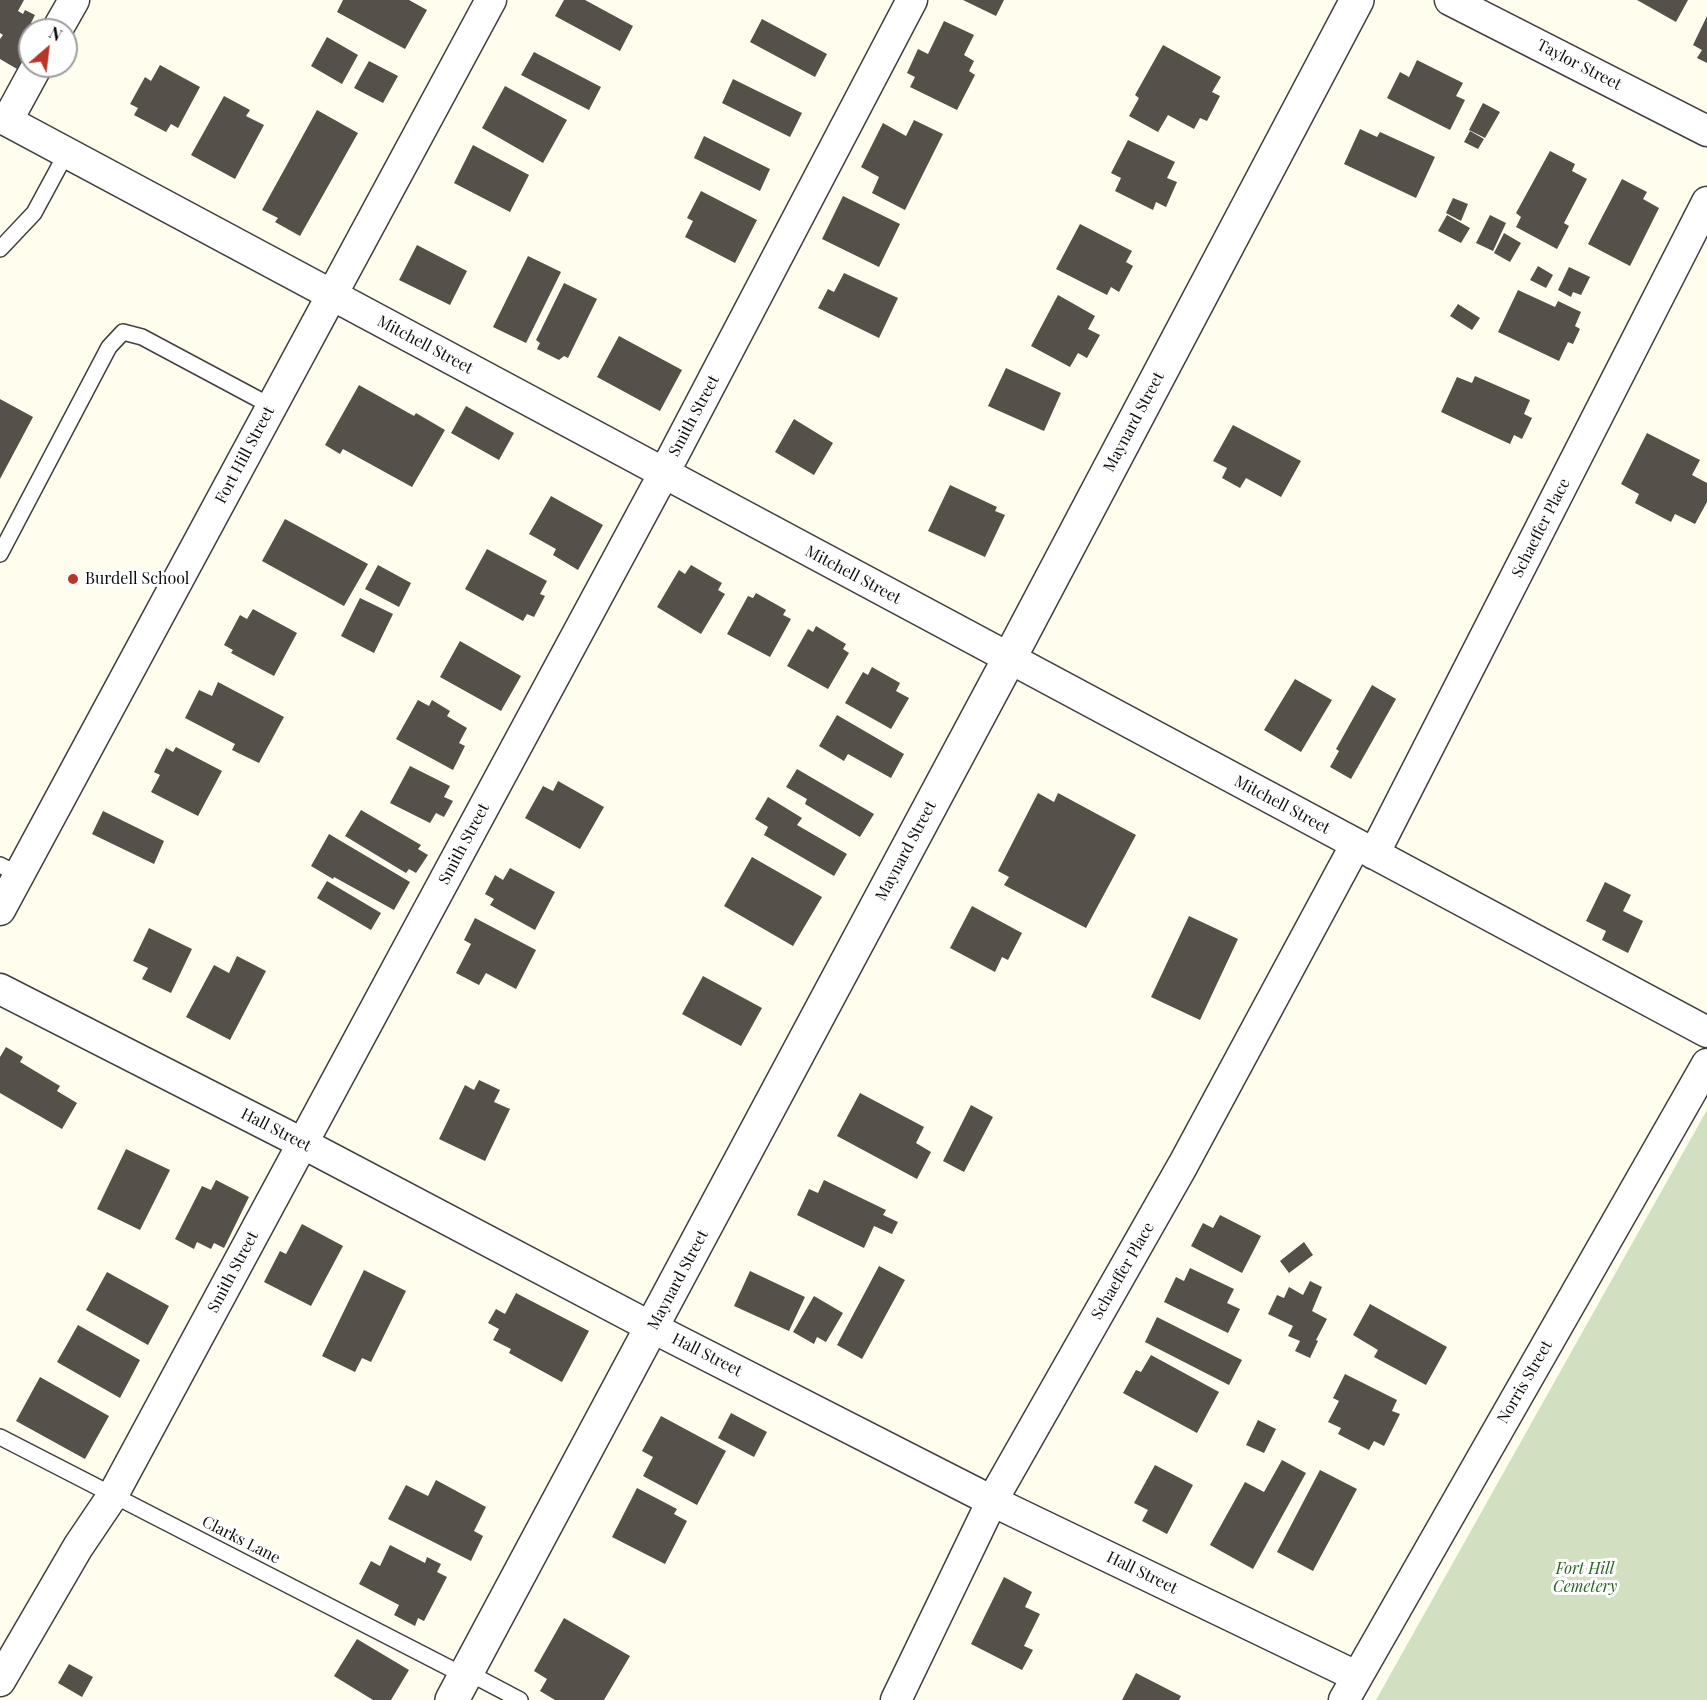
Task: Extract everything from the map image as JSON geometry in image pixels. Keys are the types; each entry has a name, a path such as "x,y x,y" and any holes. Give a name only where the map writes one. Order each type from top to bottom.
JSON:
{"street":[{"path":"64,18 74,0"},
{"name":"Fort Hill Street","path":"0,910 9,870 271,405 491,0"},
{"name":"Smith Street","path":"0,1680 78,1547 113,1495 664,473 912,0"},
{"name":"Maynard Street","path":"462,1683 1009,659 1357,0"},
{"name":"Taylor Street","path":"1450,0 1707,131"},
{"path":"3,119 29,78"},
{"name":"Mitchell Street","path":"3,119 1707,1032"},
{"name":"Schaeffer Place","path":"896,1700 992,1501 1365,849 1707,202"},
{"name":"Hall Street","path":"0,989 302,1143 652,1328 992,1501 1350,1688"},
{"name":"Norris Street","path":"1350,1688 1707,1064"}],"lane":[{"path":"0,249 34,213 67,152"},
{"path":"0,554 109,346 123,332 142,337 271,405"},
{"name":"Clarks Lane","path":"0,1437 113,1495 462,1683 520,1700"}],"green space":[{"name":"Fort Hill Cemetery","path":"1707,1110 1707,1700 1376,1700"}],"building":[{"path":"0,0 24,0 18,11 23,14 25,10 35,15 34,18 18,18 17,69 0,59 0,39 3,35 0,33"},
{"path":"343,0 409,0 427,10 405,49 337,12"},
{"path":"564,0 585,0 633,26 620,51 555,16"},
{"path":"963,0 1004,0 996,16"},
{"path":"1637,0 1688,0 1676,22"},
{"path":"1707,16 1707,63 1697,58 1702,50 1693,45"},
{"path":"762,19 827,54 815,77 750,42"},
{"path":"944,21 974,35 964,55 974,61 969,71 975,75 957,110 910,87 915,77 907,73 918,49 928,54"},
{"path":"327,37 358,55 342,84 311,66"},
{"path":"1163,45 1221,77 1212,92 1220,96 1207,121 1200,118 1194,129 1168,115 1158,132 1129,116 1139,98 1135,95"},
{"path":"534,52 601,87 589,110 521,75"},
{"path":"1417,60 1463,83 1456,96 1465,100 1450,130 1387,98 1400,72 1409,77"},
{"path":"369,61 398,76 383,103 354,88"},
{"path":"160,65 200,87 178,128 171,124 166,132 134,115 138,108 130,104 145,77 151,81"},
{"path":"733,79 802,113 790,137 722,103"},
{"path":"505,86 567,120 543,163 482,128"},
{"path":"224,96 250,110 246,116 264,125 235,179 191,155"},
{"path":"1483,103 1500,112 1485,138 1469,130"},
{"path":"317,110 358,133 300,236 275,222 278,218 262,210"},
{"path":"914,120 943,134 905,210 872,193 879,177 861,167 883,123 906,136"},
{"path":"1360,129 1377,137 1380,132 1435,157 1416,198 1344,164"},
{"path":"1470,131 1484,139 1478,149 1464,142"},
{"path":"704,136 770,169 760,191 694,158"},
{"path":"1128,140 1175,162 1167,178 1177,182 1166,207 1156,202 1153,210 1115,191 1121,178 1111,173"},
{"path":"473,145 529,175 510,212 454,183"},
{"path":"1550,151 1575,164 1572,171 1587,179 1564,223 1569,226 1557,249 1516,227 1521,217 1516,213"},
{"path":"1622,179 1647,192 1643,199 1659,208 1630,266 1588,244"},
{"path":"701,191 757,220 735,263 685,237 693,221 687,218"},
{"path":"843,196 900,224 879,267 822,239"},
{"path":"1453,198 1468,204 1461,221 1446,213"},
{"path":"1447,215 1470,228 1461,243 1438,231"},
{"path":"1490,215 1506,223 1493,251 1476,243"},
{"path":"1080,224 1132,251 1126,262 1133,266 1119,292 1111,287 1107,295 1056,269"},
{"path":"1504,233 1521,243 1510,262 1494,253"},
{"path":"417,245 467,271 450,305 399,280"},
{"path":"528,256 561,272 526,343 493,327"},
{"path":"1538,266 1553,275 1546,288 1530,280"},
{"path":"1569,267 1590,277 1581,295 1573,292 1571,297 1558,290"},
{"path":"844,273 898,298 879,338 818,308 828,289 834,292"},
{"path":"564,283 597,299 568,358 564,356 559,360 537,349 540,343 536,340"},
{"path":"1518,290 1555,307 1558,301 1581,312 1575,326 1580,329 1573,344 1568,342 1559,361 1498,332"},
{"path":"1058,295 1095,316 1088,329 1100,335 1087,358 1078,353 1070,367 1031,346"},
{"path":"1458,304 1480,318 1472,330 1450,316"},
{"path":"619,336 682,370 660,411 597,377"},
{"path":"1006,368 1061,393 1044,431 988,406"},
{"path":"1475,376 1530,400 1524,414 1532,418 1522,439 1514,435 1510,444 1441,412 1457,377 1472,383"},
{"path":"359,385 414,416 416,413 445,430 412,487 343,449 340,454 325,445"},
{"path":"0,399 33,417 0,479"},
{"path":"466,406 514,433 499,460 451,433"},
{"path":"794,419 833,443 814,475 775,452"},
{"path":"1233,425 1301,461 1281,497 1246,478 1240,488 1222,478 1227,468 1213,461"},
{"path":"1647,433 1700,460 1692,475 1707,483 1707,502 1695,524 1675,514 1671,522 1635,503 1639,494 1621,484"},
{"path":"950,485 997,507 995,511 1005,515 985,557 928,531"},
{"path":"551,496 603,525 578,570 553,555 556,549 529,534"},
{"path":"285,519 368,564 344,606 262,561"},
{"path":"487,549 547,581 540,594 545,596 534,617 527,614 523,621 465,589"},
{"path":"378,565 411,583 399,607 365,589"},
{"path":"691,565 722,583 718,590 725,594 701,634 657,607 679,570 685,574"},
{"path":"756,593 786,610 783,615 791,619 770,657 727,634 748,596 753,598"},
{"path":"360,598 393,614 374,653 341,636"},
{"path":"253,609 297,633 274,676 231,653 233,650 224,645 240,615 247,619"},
{"path":"816,626 846,644 843,649 849,653 828,689 787,666 808,629 813,632"},
{"path":"460,641 521,676 501,711 440,677"},
{"path":"872,667 900,683 896,691 909,698 891,729 845,703 863,672 868,675"},
{"path":"1295,679 1332,700 1301,752 1264,730"},
{"path":"218,682 284,717 259,763 232,750 235,744 185,718 199,690 212,696"},
{"path":"1372,685 1396,699 1351,779 1330,767 1339,751 1336,749"},
{"path":"418,700 429,706 432,700 450,711 447,716 467,728 459,743 465,746 453,770 396,739"},
{"path":"837,715 904,754 891,778 848,754 844,761 819,746"},
{"path":"176,747 222,771 198,816 151,792 160,775 154,772 166,748 173,752"},
{"path":"410,766 450,786 444,797 453,801 444,817 436,813 430,823 390,803"},
{"path":"797,769 874,814 860,837 805,804 807,799 786,787"},
{"path":"558,781 604,807 580,849 525,818 543,786 553,791"},
{"path":"1038,793 1054,802 1058,793 1136,835 1086,928 1004,885 1009,877 998,871"},
{"path":"768,797 802,818 797,825 847,854 834,876 764,835 768,827 755,819"},
{"path":"361,810 421,845 418,849 428,855 416,873 409,869 406,873 345,836"},
{"path":"103,811 164,841 154,864 92,834"},
{"path":"329,834 410,882 394,910 311,866"},
{"path":"752,857 822,897 793,946 724,906"},
{"path":"510,868 555,892 535,930 490,905 494,899 485,894 495,875 503,880"},
{"path":"327,881 381,913 371,930 317,898"},
{"path":"1605,882 1631,895 1623,911 1643,921 1628,953 1602,940 1606,931 1586,921"},
{"path":"972,906 1022,933 1008,960 1002,957 995,972 950,948"},
{"path":"1189,916 1238,939 1200,1020 1151,997"},
{"path":"475,918 536,950 516,989 486,973 479,985 456,973 471,944 464,940"},
{"path":"149,928 192,949 171,993 142,979 148,968 133,961"},
{"path":"237,956 266,971 230,1040 186,1017 214,965 229,973"},
{"path":"703,976 762,1008 741,1046 682,1014"},
{"path":"6,1047 23,1057 20,1062 60,1086 57,1091 77,1103 62,1129 0,1093 0,1057"},
{"path":"479,1080 500,1090 494,1102 510,1109 485,1161 439,1139 465,1085 474,1090"},
{"path":"860,1093 924,1127 916,1143 931,1152 917,1179 837,1136"},
{"path":"971,1105 993,1117 964,1172 943,1161"},
{"path":"126,1149 170,1170 140,1230 97,1209"},
{"path":"216,1180 249,1197 224,1248 214,1243 211,1249 197,1242 194,1249 175,1239 202,1186 211,1190"},
{"path":"824,1180 886,1210 883,1215 898,1222 892,1234 874,1226 864,1248 797,1215 809,1189 818,1193"},
{"path":"1220,1215 1261,1236 1242,1273 1191,1246 1203,1223 1213,1228"},
{"path":"302,1224 343,1246 311,1306 264,1282 280,1251 286,1254"},
{"path":"1304,1242 1313,1255 1289,1273 1280,1261"},
{"path":"879,1266 905,1280 862,1359 837,1345"},
{"path":"1190,1268 1234,1289 1227,1303 1240,1309 1228,1333 1164,1302 1176,1277 1184,1281"},
{"path":"364,1270 406,1291 371,1362 362,1358 355,1372 322,1356"},
{"path":"750,1271 805,1297 789,1331 734,1306"},
{"path":"107,1272 169,1306 148,1345 86,1310"},
{"path":"1310,1281 1322,1287 1312,1311 1327,1319 1310,1358 1295,1351 1300,1341 1288,1336 1293,1326 1268,1314 1277,1295 1284,1298 1289,1287 1303,1295"},
{"path":"516,1293 589,1331 562,1382 509,1353 511,1349 493,1340 499,1329 488,1323 496,1309 505,1314"},
{"path":"814,1296 843,1313 826,1342 817,1337 814,1344 793,1332"},
{"path":"1370,1304 1447,1347 1426,1385 1374,1357 1378,1350 1353,1335"},
{"path":"1157,1317 1242,1360 1229,1385 1145,1342"},
{"path":"78,1325 140,1360 120,1398 57,1362"},
{"path":"1151,1355 1219,1392 1197,1433 1123,1393 1136,1370 1141,1372"},
{"path":"1345,1374 1397,1400 1392,1411 1400,1414 1384,1446 1374,1441 1369,1450 1338,1434 1341,1428 1328,1422 1339,1401 1333,1398"},
{"path":"40,1377 109,1416 85,1459 16,1421"},
{"path":"731,1413 767,1432 754,1457 718,1438"},
{"path":"661,1416 726,1451 697,1505 643,1476 653,1457 642,1451"},
{"path":"1258,1420 1276,1429 1264,1453 1246,1445"},
{"path":"1282,1460 1306,1473 1253,1569 1210,1545 1245,1482 1264,1492"},
{"path":"1155,1465 1193,1485 1167,1534 1142,1521 1148,1510 1134,1503"},
{"path":"1320,1470 1357,1489 1313,1571 1277,1552"},
{"path":"436,1480 486,1507 474,1531 483,1536 471,1561 388,1519 406,1485 428,1496"},
{"path":"637,1488 677,1509 674,1514 687,1521 665,1564 612,1537"},
{"path":"390,1545 425,1563 427,1557 441,1564 437,1572 447,1577 424,1621 418,1618 415,1626 394,1615 399,1605 359,1584 371,1561 380,1566"},
{"path":"1004,1577 1032,1592 1025,1607 1040,1614 1024,1646 1033,1650 1022,1670 971,1644"},
{"path":"564,1618 630,1656 604,1700 555,1700 540,1691 547,1679 534,1671"},
{"path":"357,1639 409,1670 391,1700 373,1700 334,1676"},
{"path":"69,1664 93,1677 82,1697 58,1683"},
{"path":"1136,1673 1181,1696 1179,1700 1122,1700"}],"place":[{"name":"Burdell School","path":"73,579"}]}
